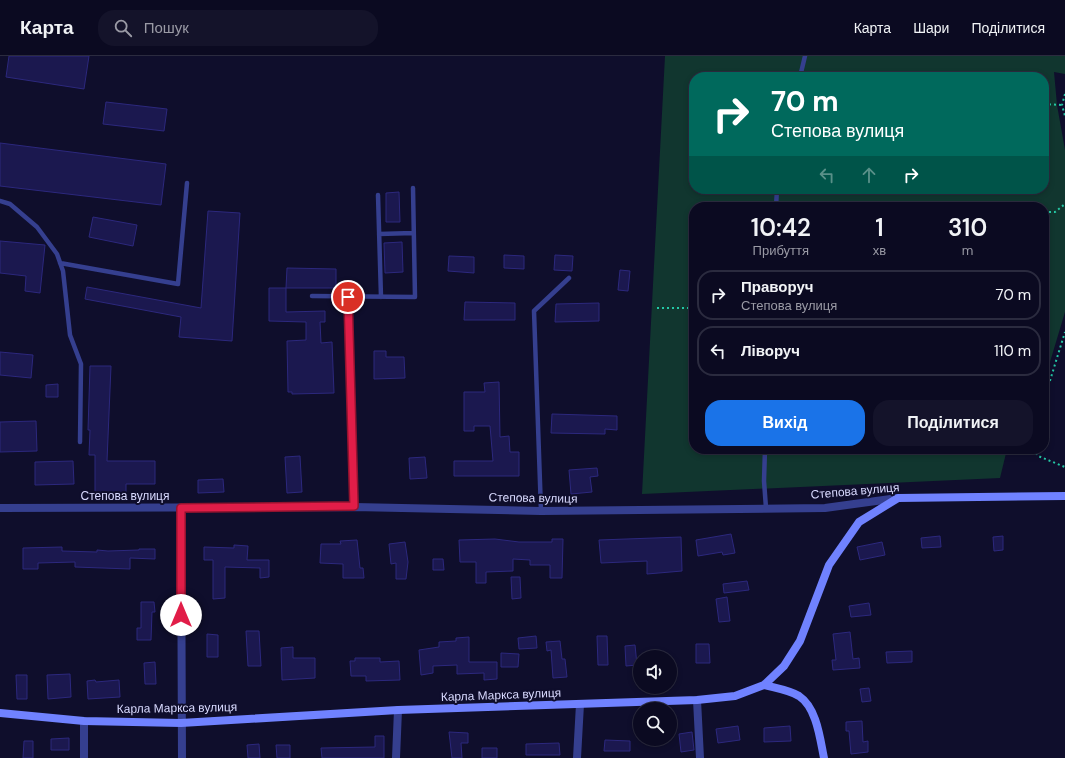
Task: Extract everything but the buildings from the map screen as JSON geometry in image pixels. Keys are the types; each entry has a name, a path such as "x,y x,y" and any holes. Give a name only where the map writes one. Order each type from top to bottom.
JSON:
{"street":[{"name":"Степова вулиця","path":"0,508 354,506 541,511 825,508 898,498 1065,496"},
{"name":"Карла Маркса вулиця","path":"0,713 84,721 181,722 398,710 698,700 735,696 764,685 784,666 800,642 829,565 859,522 898,498"},
{"path":"181,508 182,758"},
{"path":"764,685 800,697 811,711 818,728 824,758"},
{"path":"698,700 700,758"},
{"path":"577,758 580,704"},
{"path":"396,758 398,710"},
{"path":"84,721 84,758"}],"lane":[{"path":"801,72 805,56"},
{"path":"60,263 178,284 187,183"},
{"path":"312,296 415,297 412,188"},
{"path":"378,196 382,297"},
{"path":"0,201 10,204 37,227 57,254 63,271 70,335 81,364 80,442"},
{"path":"379,234 413,233"},
{"path":"541,511 534,311 569,278"},
{"path":"348,297 354,506"},
{"path":"765,454 764,481 766,508"}],"path":[{"path":"1065,94 1062,105 1065,116"},
{"path":"1049,104 1062,105"},
{"path":"1049,212 1055,212 1065,204"},
{"path":"657,308 689,308"},
{"path":"1049,384 1065,332"},
{"path":"1037,454 1038,456 1065,467"}],"green space":[{"path":"665,56 1065,56 1065,74 1054,72 1057,105 1065,150 1065,312 1049,365 1049,202 689,202 689,454 1006,454 1000,478 642,494"}],"route":[{"path":"181,615 181,508 354,506 348,297"}]}
